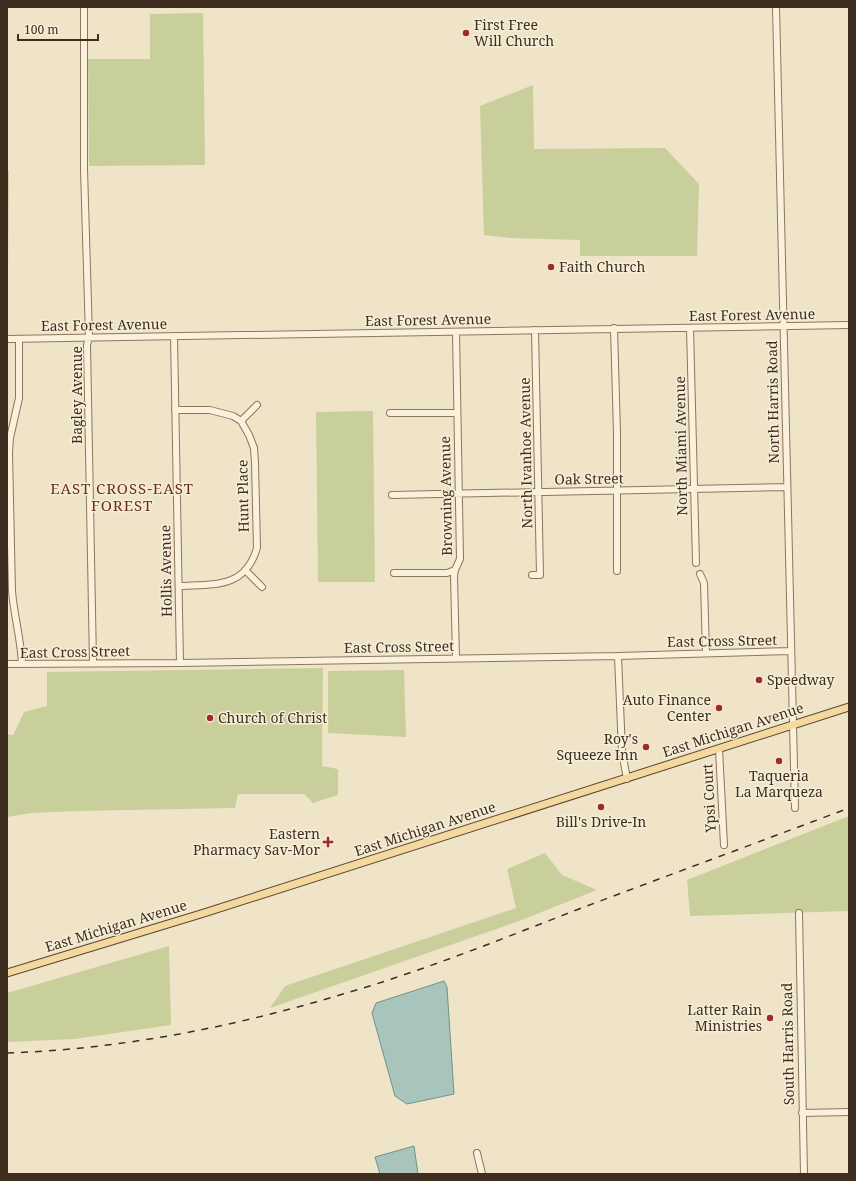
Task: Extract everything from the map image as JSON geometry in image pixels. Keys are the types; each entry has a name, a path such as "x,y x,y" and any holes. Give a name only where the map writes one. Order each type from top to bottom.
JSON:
{"main road":[{"name":"East Michigan Avenue","path":"7,973 204,913 849,707"}],"street":[{"name":"Bagley Avenue","path":"84,7 84,169 89,337 87,345 93,663"},
{"name":"North Harris Road","path":"776,7 790,651 793,725"},
{"name":"East Forest Avenue","path":"7,339 849,325"},
{"path":"614,328 617,571"},
{"name":"North Miami Avenue","path":"690,328 696,563"},
{"name":"North Ivanhoe Avenue","path":"532,575 543,575 539,492 535,330"},
{"name":"Browning Avenue","path":"456,332 460,559 455,570 456,658"},
{"name":"Hollis Avenue","path":"174,336 180,663"},
{"path":"19,339 19,398 10,438 9,453 12,591 13,606 21,645 22,664"},
{"path":"175,410 210,410 233,416 241,421 257,405"},
{"path":"390,413 457,413"},
{"name":"Hunt Place","path":"241,421 250,435 254,448 255,463 257,548 246,571"},
{"name":"Oak Street","path":"392,495 787,487"},
{"path":"394,573 447,573 455,570"},
{"path":"179,586 231,581 246,571 262,587"},
{"path":"700,574 704,583 706,653"},
{"name":"East Cross Street","path":"7,664 180,663 618,656 790,651"},
{"path":"618,656 622,752 627,778"},
{"path":"793,725 795,808"},
{"name":"Ypsi Court","path":"719,749 724,845"},
{"name":"South Harris Road","path":"798,912 804,1174"},
{"path":"802,1113 849,1112"},
{"path":"477,1153 482,1174"}],"green space":[{"path":"203,13 205,165 89,166 88,59 150,59 150,14"},
{"path":"533,85 534,149 665,148 699,184 697,256 580,256 580,240 510,238 484,235 480,106"},
{"path":"7,171 9,171 8,279 7,279"},
{"path":"373,411 375,582 318,582 316,412"},
{"path":"323,668 322,766 338,769 338,795 313,803 304,794 238,794 235,808 78,811 32,813 7,817 7,734 13,735 24,712 47,706 47,672"},
{"path":"404,670 406,737 328,733 328,671"},
{"path":"849,816 849,911 690,916 687,880"},
{"path":"545,853 562,875 597,890 519,921 270,1008 285,986 516,908 507,869"},
{"path":"169,946 171,1025 75,1039 7,1042 7,993"}],"water":[{"path":"444,981 447,987 454,1094 407,1104 395,1096 372,1013 376,1003"},
{"path":"414,1146 418,1174 380,1174 375,1157"}],"railway":[{"path":"7,1053 94,1047 180,1034 266,1015 350,992 466,953 849,808"}],"place":[{"name":"First Free Will Church","path":"466,33"},
{"name":"Faith Church","path":"551,267"},
{"name":"Speedway","path":"759,680"},
{"name":"Auto Finance Center","path":"719,708"},
{"name":"Church of Christ","path":"210,718"},
{"name":"Roy's Squeeze Inn","path":"646,747"},
{"name":"Taqueria La Marqueza","path":"779,761"},
{"name":"Bill's Drive-In","path":"601,807"},
{"name":"Eastern Pharmacy Sav-Mor","path":"328,842"},
{"name":"Latter Rain Ministries","path":"770,1018"}],"district":[{"name":"EAST CROSS-EAST FOREST","path":"122,498"}]}
